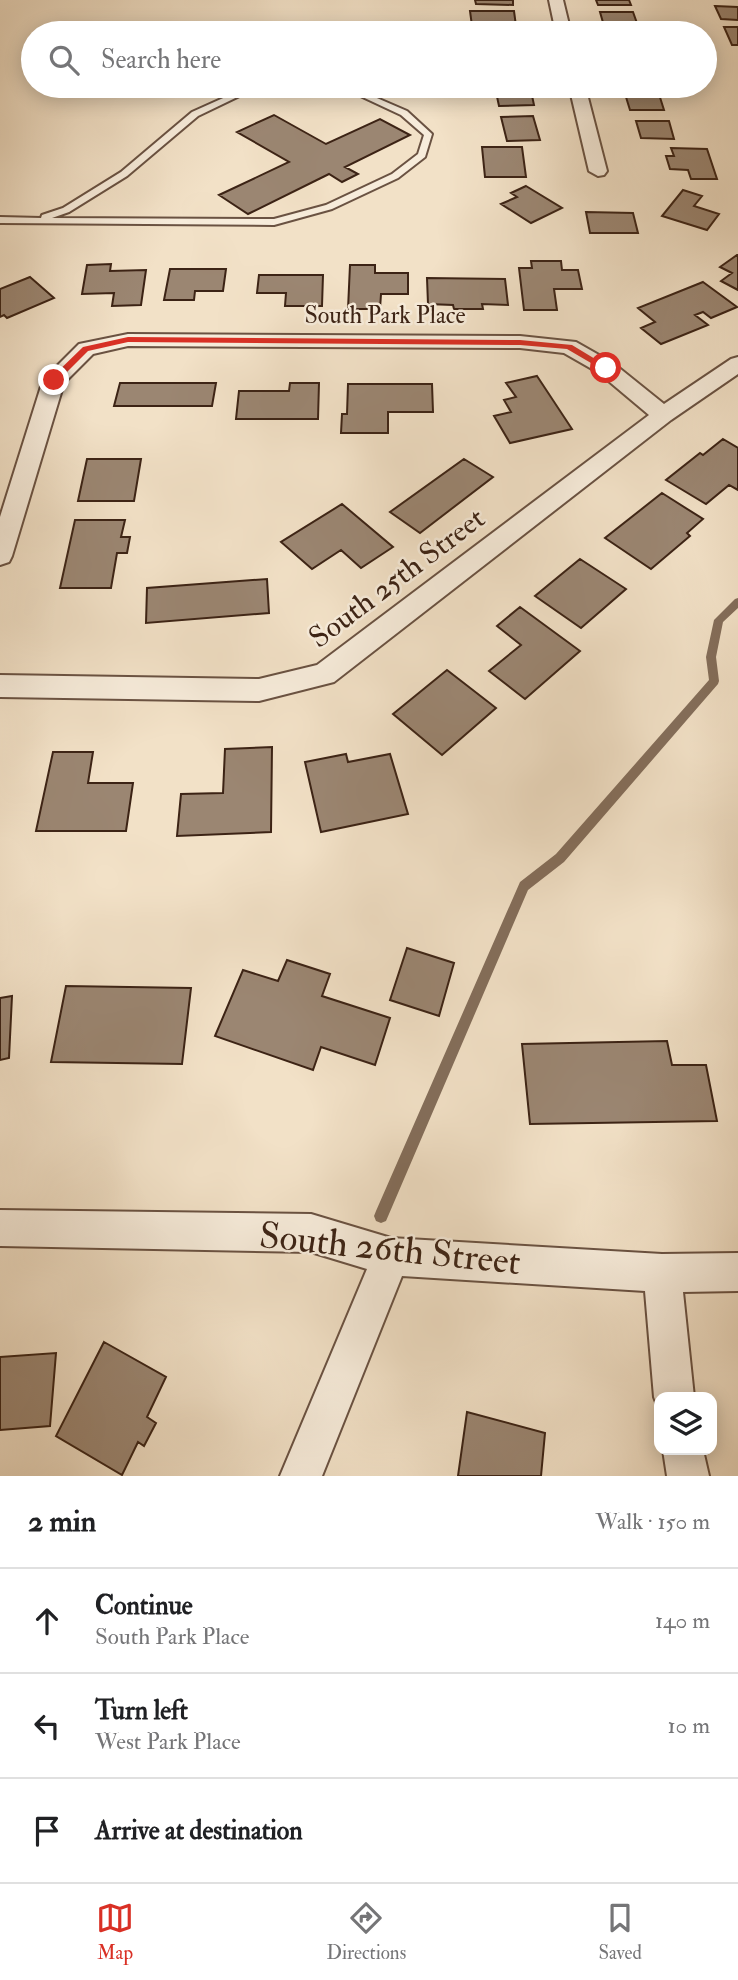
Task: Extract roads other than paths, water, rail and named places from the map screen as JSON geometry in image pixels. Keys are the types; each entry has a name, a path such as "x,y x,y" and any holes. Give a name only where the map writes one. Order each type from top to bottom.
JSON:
{"street":[{"path":"556,0 561,21"},
{"path":"580,98 598,171"},
{"name":"South Park Place","path":"0,556 54,380 86,349 128,340 520,342 569,347 606,368 663,415"},
{"name":"South 25th Street","path":"0,686 259,690 325,674 663,415 738,364"},
{"name":"South 26th Street","path":"0,1228 311,1233 391,1257 662,1273 738,1272"},
{"path":"301,1476 391,1257"},
{"path":"662,1273 674,1392"},
{"path":"685,1455 688,1476"}],"lane":[{"path":"37,220 65,210 124,174 195,114 230,98"},
{"path":"0,220 274,222 329,207 395,176 422,155 428,134 404,113 370,98"}],"waterway":[{"path":"381,1216 524,886 560,858 714,681 711,657 719,620 738,602"}]}
